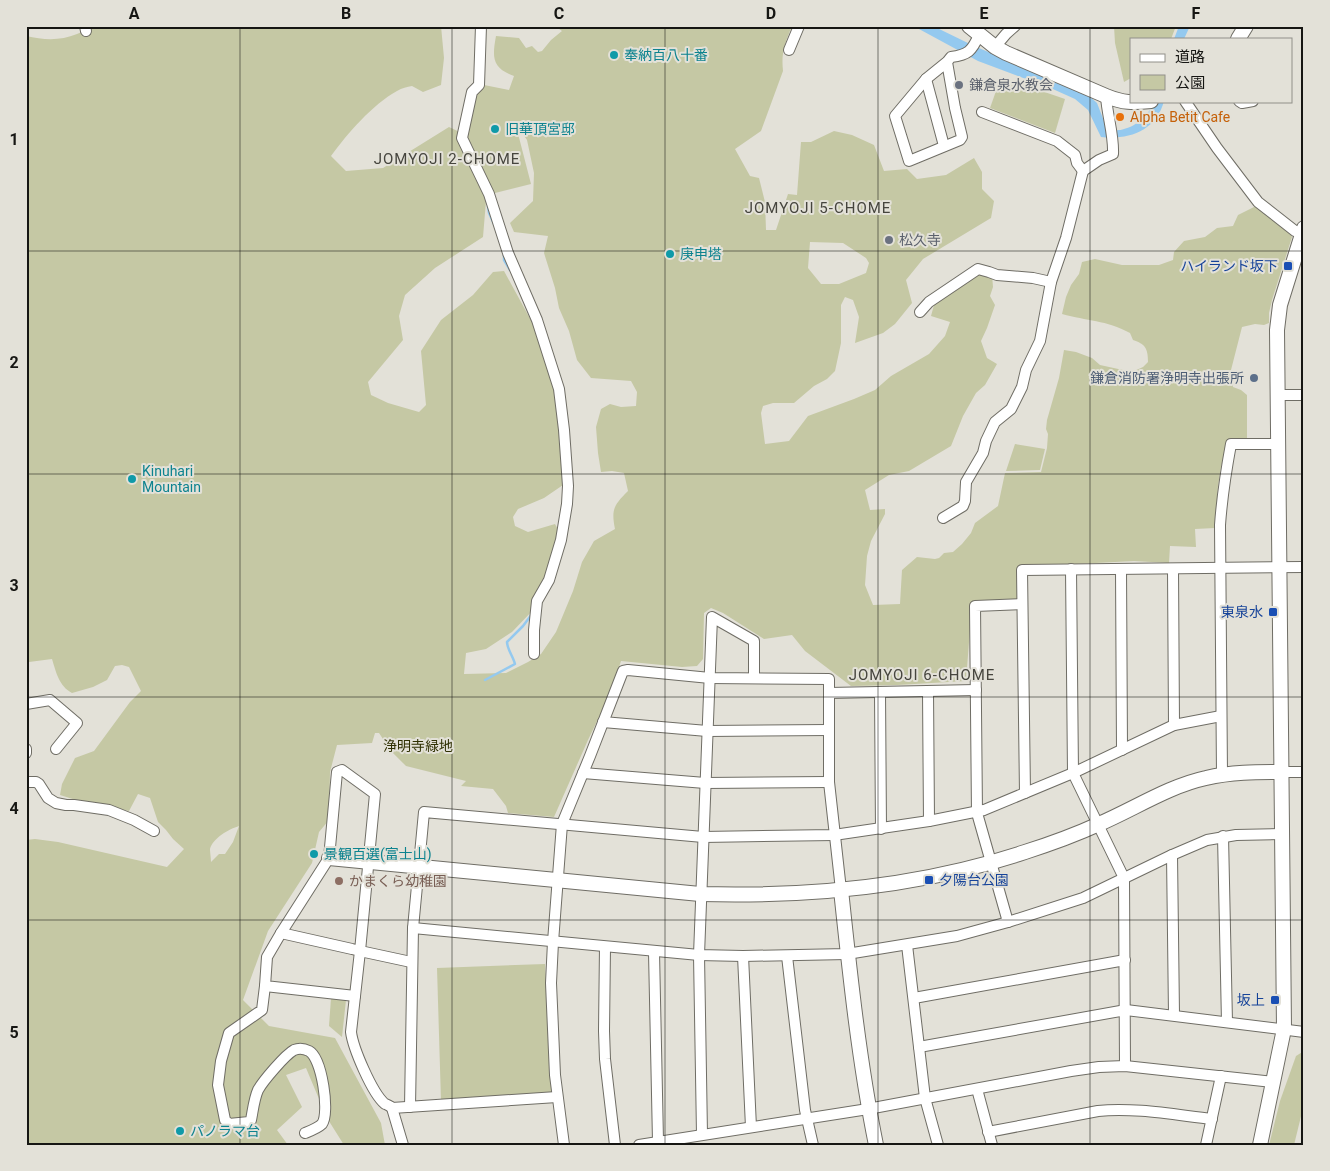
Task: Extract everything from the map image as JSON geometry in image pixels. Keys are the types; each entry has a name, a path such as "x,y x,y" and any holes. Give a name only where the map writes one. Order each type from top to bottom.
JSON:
{"street":[{"path":"481,26 479,84 472,92 462,138 488,194 508,253 536,320 559,389 565,437 568,486 567,504 549,580 536,601 534,654"},
{"path":"789,50 799,26"},
{"path":"995,47 1015,26"},
{"path":"1239,38 1246,26"},
{"path":"947,62 962,137 960,140 909,161 895,116 926,78 951,57 961,56 974,36 1011,56 1118,101 1128,103 1140,102"},
{"path":"926,78 944,146"},
{"path":"943,518 963,506 966,482 983,453 986,441 995,422 1011,409 1022,387 1026,370 1040,341 1051,282 1066,238 1083,171 1099,160 1113,154 1113,139 1106,96"},
{"path":"1186,102 1217,148 1258,202 1295,231 1303,230 1284,293 1277,330 1284,1029 1260,1145"},
{"path":"982,112 1057,141 1075,155 1077,163 1083,171"},
{"path":"920,312 929,302 978,269 996,275 1034,278 1051,282"},
{"path":"1278,395 1304,395"},
{"path":"1222,775 1220,525 1222,494 1231,444 1278,444"},
{"path":"1024,793 1022,570 1304,567"},
{"path":"1072,569 1073,773 1124,878 1125,1066"},
{"path":"1120,569 1122,750"},
{"path":"1173,569 1174,725"},
{"path":"1008,922 977,813 975,606 1022,604"},
{"path":"702,1134 698,956 712,616 754,641 754,678"},
{"path":"564,1145 555,1075 551,983 562,824 604,722 622,672 628,670 710,678 829,679 829,782 834,835 858,1044 868,1109 876,1145"},
{"path":"829,693 976,690"},
{"path":"928,691 929,821"},
{"path":"880,692 881,828"},
{"path":"26,704 50,700 77,723 56,749"},
{"path":"410,1106 413,928 424,812 703,837 834,835 977,813 1073,773 1174,725 1221,716"},
{"path":"604,722 707,731 829,730"},
{"path":"305,1133 321,1125 325,1118 324,1092 320,1069 311,1052 303,1048 295,1050 272,1071 258,1089 249,1122 229,1124 225,1120 218,1085 221,1061 229,1033 262,1010 266,957 329,858 337,772 342,770 375,794 351,1032 352,1041 373,1087 385,1104 392,1108 557,1098"},
{"path":"583,772 705,783 829,782"},
{"path":"329,858 700,894 785,894 841,890 912,880 991,862 1024,852 1099,824 1185,784 1205,778 1250,772 1304,772"},
{"path":"26,782 36,782 48,798 56,802 109,810 134,820 154,832"},
{"path":"413,928 698,956 847,954 957,936 1008,922 1083,898 1207,840 1236,835 1282,834"},
{"path":"1224,836 1227,1022"},
{"path":"1172,855 1174,1015"},
{"path":"281,933 412,962"},
{"path":"907,945 925,1098 938,1145"},
{"path":"605,947 605,1059 616,1145"},
{"path":"654,952 658,1141"},
{"path":"743,956 751,1127"},
{"path":"787,956 807,1119 813,1145"},
{"path":"914,998 1125,960"},
{"path":"265,986 355,996"},
{"path":"920,1047 1126,1010 1304,1032"},
{"path":"639,1145 868,1109 1099,1067 1125,1066 1273,1082"},
{"path":"1206,1145 1221,1076"},
{"path":"977,1089 992,1145"},
{"path":"392,1108 402,1145"},
{"path":"988,1132 1098,1110 1112,1109 1212,1119"}],"green space":[{"name":"浄明寺緑地","path":"91,26 441,26 444,58 441,85 423,92 412,86 403,88 388,97 370,112 331,156 346,171 383,168 449,127 468,136 475,97 484,85 509,90 514,76 501,69 495,61 496,36 519,38 526,48 532,46 538,52 542,51 562,31 555,26 792,26 784,48 783,71 761,131 735,149 750,176 759,178 765,202 766,230 776,230 788,194 797,195 801,142 811,142 834,131 852,135 874,145 884,171 907,169 917,179 946,175 974,158 982,172 982,189 994,201 991,218 923,259 906,280 912,303 895,324 883,333 855,343 859,317 853,300 845,297 841,305 841,343 835,371 794,403 773,403 763,406 761,413 765,444 789,441 808,416 875,390 891,376 929,354 945,336 950,322 931,316 934,305 941,298 970,277 984,273 992,275 993,287 990,296 995,305 981,341 987,358 997,364 985,385 976,393 963,416 951,446 909,471 889,475 865,490 870,510 885,509 885,514 871,541 867,556 865,585 873,605 900,604 902,570 917,557 939,558 944,553 953,552 962,544 971,533 975,523 998,506 1005,473 1041,472 1047,448 1047,420 1059,378 1064,350 1092,358 1100,365 1132,372 1143,367 1148,362 1145,347 1133,340 1130,333 1105,323 1062,314 1066,297 1071,285 1079,274 1082,262 1095,259 1122,265 1159,265 1173,260 1174,252 1184,241 1205,237 1217,228 1233,226 1238,215 1256,206 1290,232 1292,237 1272,300 1269,323 1242,327 1231,370 1233,387 1247,395 1247,441 1229,440 1221,467 1215,528 1195,529 1196,547 1170,546 1169,563 1134,561 1019,567 1019,598 1016,601 972,603 966,681 851,686 805,651 792,635 764,639 723,613 711,608 704,613 703,659 697,666 682,667 621,661 611,692 554,817 508,813 506,806 493,789 461,786 466,781 406,766 391,751 379,733 375,733 372,743 337,745 330,772 329,820 319,832 312,863 268,931 243,1000 269,1026 335,1038 381,1123 385,1145 344,1145 327,1118 306,1068 286,1075 302,1107 277,1130 288,1145 26,1145 26,840 35,839 58,842 167,867 184,849 158,822 150,798 138,794 129,811 79,801 60,795 62,784 75,758 94,751 130,702 141,691 129,667 115,666 107,680 93,687 72,693 61,683 52,659 26,664 26,36 58,39 71,36","holes":["515,122 527,140 534,173 533,201 510,223 514,232 548,236 544,253 559,308 569,331 577,360 591,378 631,381 637,392 636,406 621,407 610,404 601,409 596,427 601,472 624,473 628,491 615,508 613,517 615,529 594,541 582,562 573,591 556,632 541,654 506,673 464,674 466,653 486,649 512,632 535,608 560,533 555,524 528,532 515,526 513,517 518,509 544,498 563,485 565,401 551,357 504,271 493,272 473,295 441,320 421,351 426,405 419,412 388,403 371,395 368,382 403,340 399,316 405,295 435,268 483,237 486,201 491,194 531,184","810,242 843,243 866,258 869,263 866,273 839,284 821,284 808,268","239,826 233,842 225,854 219,854 211,862 210,849 214,841 226,832"]},
{"path":"1114,26 1176,26 1171,38 1130,38 1130,79 1124,82 1115,43"},
{"path":"1001,77 1065,99 1055,133 990,108"},
{"path":"1015,444 1045,449 1040,470 1006,471"},
{"path":"545,964 552,1093 441,1101 437,968"},
{"path":"331,998 346,1000 342,1037 329,1026"},
{"path":"1304,1051 1304,1104 1294,1145 1269,1145 1280,1101 1296,1056"}],"water":[{"path":"915,26 933,26 1088,95 1097,103 1107,129 1120,130 1134,125 1146,115 1154,102 1164,102 1155,120 1140,131 1122,137 1101,137 1088,110 1075,99 978,61"},
{"path":"1179,26 1190,26 1184,38 1174,38"}],"waterway":[{"path":"488,206 494,224"},
{"path":"504,255 504,260 510,270"},
{"path":"485,680 515,664 507,642 532,614"}],"place":[{"name":"奉納百八十番","path":"614,55"},
{"name":"鎌倉泉水教会","path":"959,85"},
{"name":"Alpha Betit Cafe","path":"1120,117"},
{"name":"旧華頂宮邸","path":"495,129"},
{"name":"松久寺","path":"889,240"},
{"name":"庚申塔","path":"670,254"},
{"name":"ハイランド坂下","path":"1288,266"},
{"name":"鎌倉消防署浄明寺出張所","path":"1254,378"},
{"name":"Kinuhari Mountain","path":"132,479"},
{"name":"東泉水","path":"1273,612"},
{"name":"景観百選(富士山)","path":"314,854"},
{"name":"夕陽台公園","path":"929,880"},
{"name":"かまくら幼稚園","path":"339,881"},
{"name":"坂上","path":"1275,1000"},
{"name":"パノラマ台","path":"180,1131"}],"district":[{"name":"JOMYOJI 2-CHOME","path":"447,159"},
{"name":"JOMYOJI 5-CHOME","path":"818,208"},
{"name":"JOMYOJI 6-CHOME","path":"922,675"}]}
